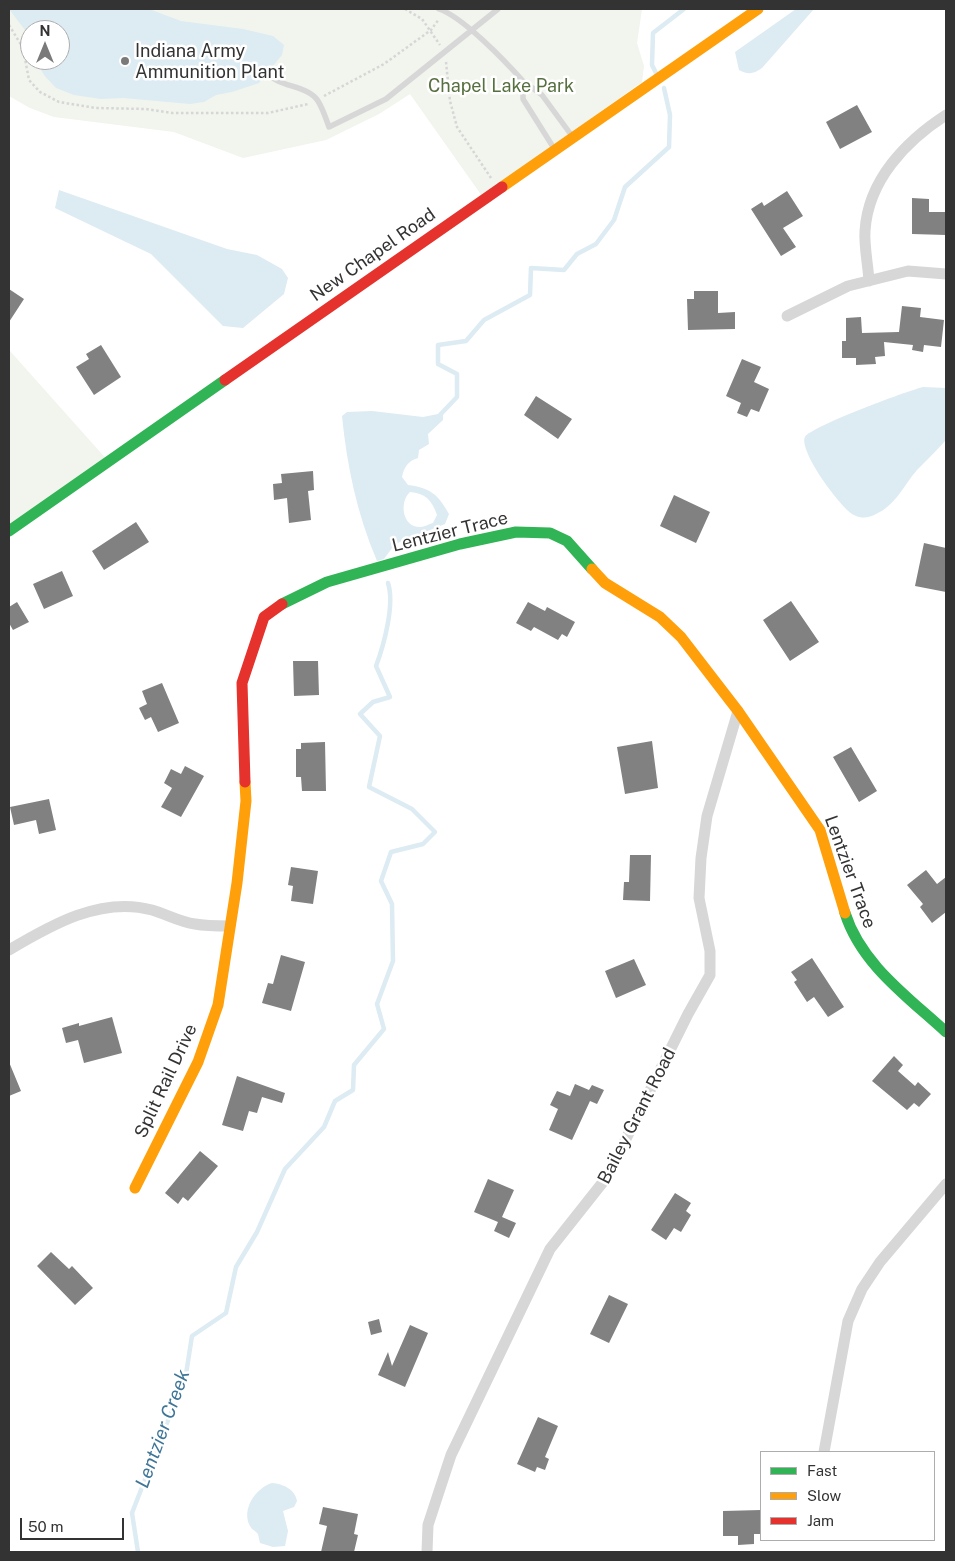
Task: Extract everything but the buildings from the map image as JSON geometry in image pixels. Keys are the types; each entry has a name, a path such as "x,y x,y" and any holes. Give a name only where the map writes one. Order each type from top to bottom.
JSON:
{"street":[{"name":"New Chapel Road","path":"9,531 758,9"},
{"path":"869,281 865,231 875,188 912,139 946,115"},
{"path":"787,316 848,286 908,271 946,274"},
{"name":"Lentzier Trace","path":"229,926 237,883 246,801 242,683 264,618 287,600 327,582 460,544 516,532 550,533 567,541 605,583 660,618 681,637 738,711 820,830 848,922 860,948 893,984 946,1032"},
{"name":"Bailey Grant Road","path":"427,1552 428,1525 451,1455 550,1249 607,1177 688,1014 710,975 710,952 699,898 701,858 707,816 738,711"},
{"path":"9,950 69,918 97,909 124,906 150,910 193,924 229,926"},
{"name":"Split Rail Drive","path":"135,1188 198,1062 218,1005 229,926"},
{"path":"824,1451 848,1321 862,1289 880,1262 946,1184"}],"lane":[{"path":"439,9 448,12 471,30 523,81 542,95 573,138"},
{"path":"267,73 286,84 308,92 318,100 329,127 386,99 498,9"},
{"path":"523,81 523,99 555,150"}],"path":[{"path":"405,9 422,19 440,46"},
{"path":"9,25 22,48 29,80 40,92 59,102 96,108 146,108 172,113 259,113 292,110 318,100 384,64 431,30 437,21"},
{"path":"446,62 450,100 457,127 499,189"}],"green space":[{"name":"Chapel Lake Park","path":"9,9 642,9 637,43 644,66 642,82 482,196 410,94 379,114 326,140 243,158 174,132 54,117 30,108 9,96"},
{"path":"9,352 109,462 9,532"}],"shaded area":[{"path":"9,9 149,9 181,21 243,29 273,36 284,45 282,55 259,83 216,95 204,102 190,104 123,98 101,99 74,95 56,88 41,70 70,70 70,20 20,20 20,23"},
{"path":"796,9 814,9 762,68 751,73 739,70 735,52"},
{"path":"59,190 227,249 257,255 282,269 288,278 284,294 243,328 223,326 151,254 55,208"},
{"path":"923,387 946,388 946,440 917,470 889,506 868,517 854,515 840,502 822,479 808,454 805,437 811,432 840,418"},
{"path":"372,411 423,417 443,413 443,420 428,434 429,444 419,450 418,458 407,465 402,477 408,485 428,490 441,501 449,514 445,524 395,544 384,559 377,561 358,508 350,471 342,416 347,412","holes":["410,492 424,496 433,505 437,515 433,523 422,527 415,526 406,519 404,502"]},
{"path":"272,1483 291,1490 297,1501 294,1507 283,1511 288,1531 285,1546 273,1547 260,1543 258,1534 251,1527 248,1519 249,1506 256,1494"}],"waterway":[{"name":"Lentzier Creek","path":"656,73 652,65 653,33 684,9"},
{"name":"Lentzier Creek","path":"439,416 457,397 457,374 438,364 438,345 466,341 484,320 530,295 531,268 564,270 577,254 596,244 614,220 625,187 669,147 670,115 664,88"},
{"name":"Lentzier Creek","path":"138,1552 132,1513 186,1374 192,1336 226,1313 236,1267 257,1232 285,1169 324,1127 335,1101 353,1090 354,1065 384,1029 377,1004 393,961 392,904 381,881 391,852 423,844 435,832 412,809 369,787 380,736 360,714 373,702 390,697 376,666 385,636 389,613 390,592 388,583"}],"traffic: fast":[{"path":"9,531 225,380"},
{"path":"282,604 327,582 460,544 516,532 550,533 567,541 592,569"},
{"path":"845,913 852,931 874,964 887,979 946,1032"}],"traffic: slow":[{"path":"502,187 758,9"},
{"path":"592,569 605,583 660,617 681,637 738,711 820,830 845,913"},
{"path":"135,1188 198,1062 218,1005 237,883 246,801 245,782"}],"traffic: jam":[{"path":"225,380 502,187"},
{"path":"245,782 242,683 264,617 282,604"}],"place":[{"name":"Indiana Army Ammunition Plant","path":"125,61"}]}
